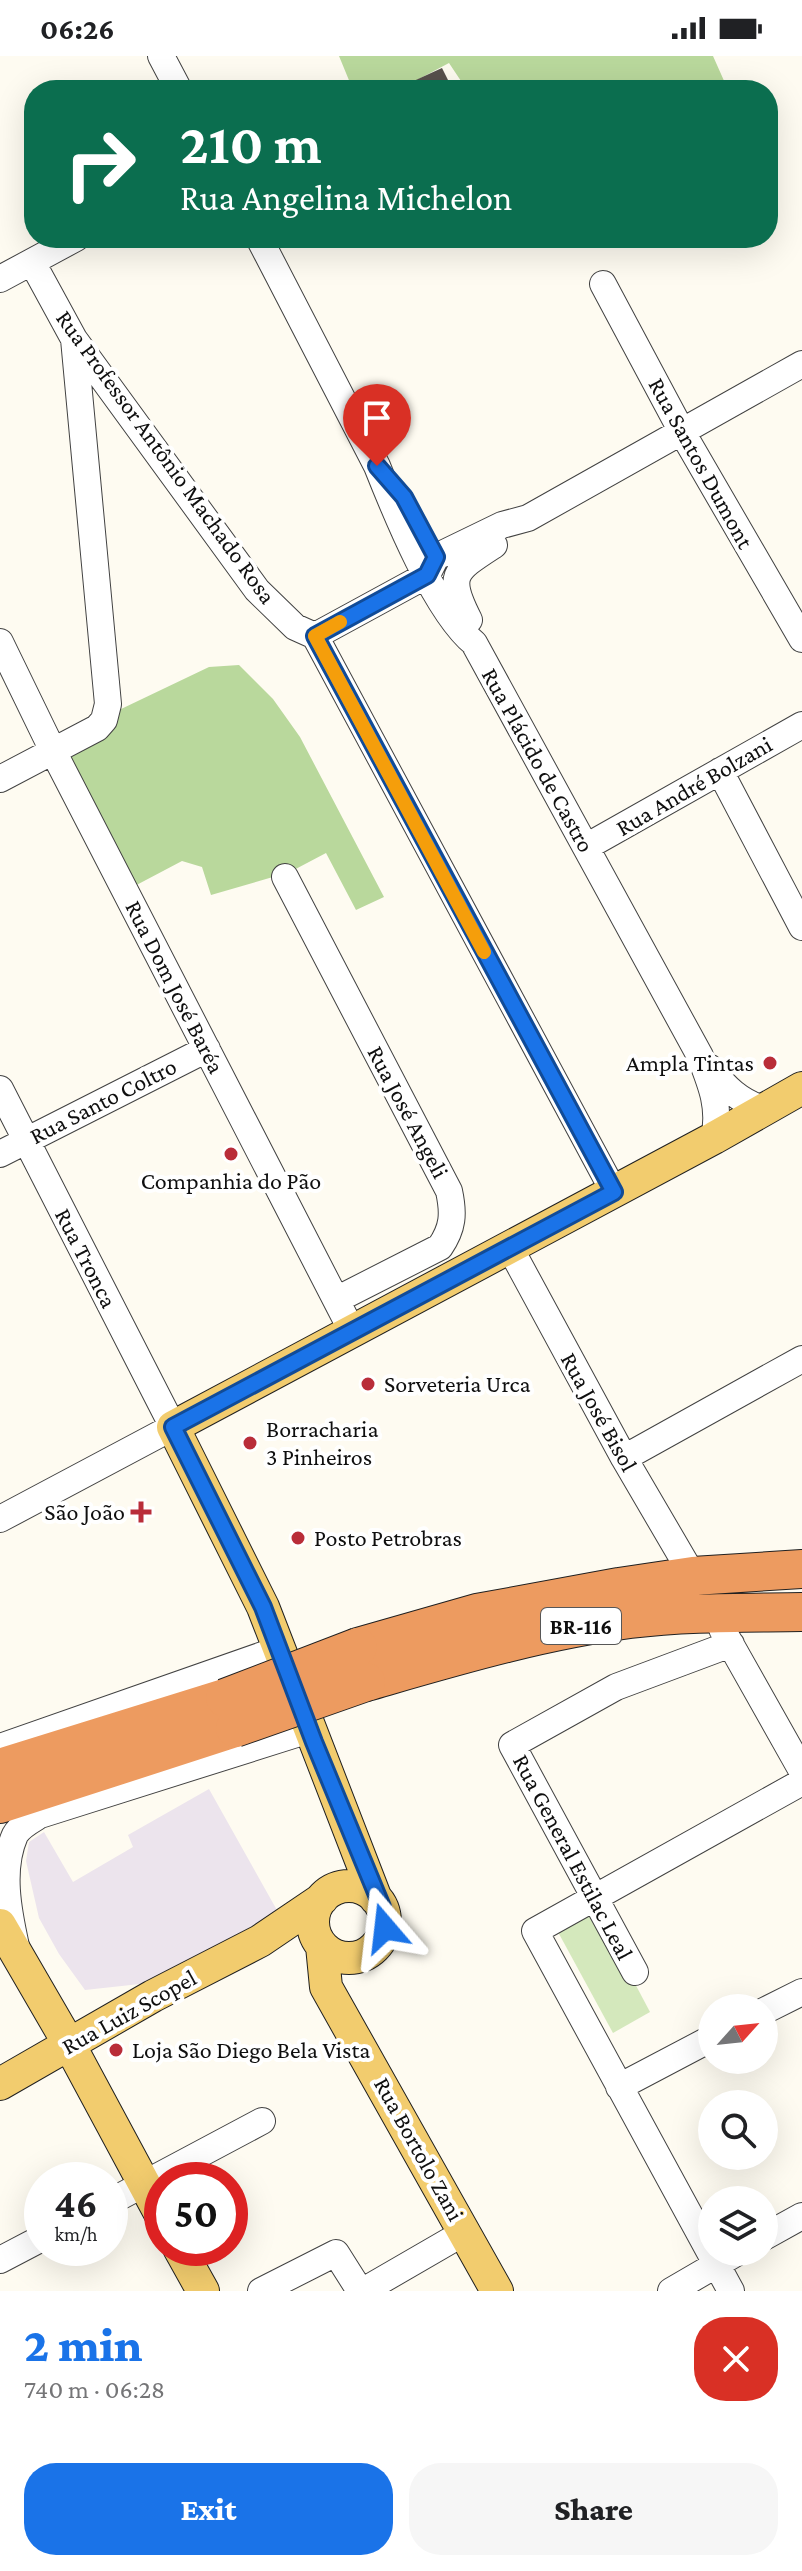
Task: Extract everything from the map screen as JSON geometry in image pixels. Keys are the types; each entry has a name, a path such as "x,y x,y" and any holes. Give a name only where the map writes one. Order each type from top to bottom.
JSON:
{"highway":[{"name":"BR-116","path":"16,1798 230,1713 362,1665 477,1613 693,1576 802,1569"},
{"name":"BR-116","path":"362,1665 632,1619 722,1628 802,1612"},
{"name":"BR-116","path":"0,1768 230,1713"},
{"path":"0,1822 16,1798"}],"main road":[{"path":"340,2008 347,1978 359,1957 376,1946 385,1928 385,1917 263,1607 173,1427 802,1088"},
{"path":"348,1823 325,1895 313,1917 319,1942 339,1957 359,1957"},
{"path":"325,1895 349,1886 368,1892 376,1899"},
{"name":"Rua Luiz Scopel","path":"0,2084 118,2016 260,1941 325,1895"},
{"path":"0,1925 69,2044 144,2185"},
{"name":"Rua Luiz Scopel","path":"260,1941 319,1942"},
{"name":"Rua Bortolo Zani","path":"319,1942 326,1987 497,2291"},
{"path":"43,1999 84,2012 118,2016"},
{"path":"189,2266 203,2291"}],"street":[{"path":"161,56 174,80"},
{"path":"0,279 58,248"},
{"name":"Rua Plácido de Castro","path":"264,248 377,466 392,503 431,566 459,631 474,643 700,1056 716,1100 714,1138"},
{"name":"Rua Professor Antônio Machado Rosa","path":"32,262 74,339 257,590 295,627 315,636"},
{"name":"Rua Santos Dumont","path":"603,284 682,432 802,639"},
{"path":"0,779 97,728 104,720 108,704 74,339"},
{"path":"474,643 471,624 457,596 455,584 458,572 466,563 528,518 802,364"},
{"path":"528,518 502,525 315,636 614,1192"},
{"name":"Rua Dom José Baréa","path":"0,642 352,1331"},
{"name":"Rua André Bolzani","path":"586,847 802,725"},
{"path":"720,771 802,927"},
{"name":"Rua José Angeli","path":"285,877 449,1191 453,1212 450,1232 440,1247 336,1300"},
{"name":"Rua Santo Coltro","path":"0,1154 207,1049"},
{"name":"Rua Plácido de Castro","path":"700,1056 727,1089 745,1103 763,1109"},
{"name":"Rua Tronca","path":"0,1089 173,1427"},
{"name":"Rua José Bisol","path":"509,1246 624,1458 693,1576"},
{"path":"624,1458 802,1359"},
{"path":"0,1519 173,1427"},
{"path":"722,1628 802,1771"},
{"name":"Rua General Estilac Leal","path":"635,1972 512,1745 722,1628"},
{"path":"0,1747 280,1649"},
{"path":"18,1957 4,1892 4,1863 16,1833 28,1823 54,1810 309,1730"},
{"path":"698,2211 619,2087 535,1931 802,1782"},
{"path":"778,2004 802,1992"},
{"path":"619,2087 698,2045"},
{"path":"186,2162 262,2121"},
{"path":"128,2193 144,2185"},
{"path":"778,2229 802,2216"},
{"path":"261,2291 336,2253 362,2291 465,2232"},
{"path":"0,2260 24,2247"},
{"path":"671,2291 714,2266"},
{"path":"729,2266 731,2291"}],"shaded area":[{"path":"209,1789 278,1912 149,1983 85,1990 59,1954 39,1918 26,1861 29,1842 44,1832 73,1882 133,1847 128,1835"}],"green space":[{"path":"339,56 713,56 724,80 460,80 449,63 417,80 349,80"},
{"path":"239,665 273,699 300,737 384,897 356,910 326,853 290,872 211,895 202,867 182,861 127,890 57,753 119,710 209,667"},
{"path":"596,1910 650,2012 613,2033 558,1932"}],"building":[{"path":"442,68 448,80 416,80"}],"slow traffic":[{"path":"340,622 315,636 484,952"}],"place":[{"name":"Ampla Tintas","path":"770,1063"},
{"name":"Companhia do Pão","path":"231,1154"},
{"name":"Sorveteria Urca","path":"368,1384"},
{"name":"Borracharia 3 Pinheiros","path":"250,1443"},
{"name":"São João","path":"141,1512"},
{"name":"Posto Petrobras","path":"298,1538"},
{"name":"Loja São Diego Bela Vista","path":"116,2050"}],"route":[{"path":"377,466 404,497 436,557 427,575 315,636 614,1192 173,1427 263,1607 376,1899 382,1907 385,1928"}]}
